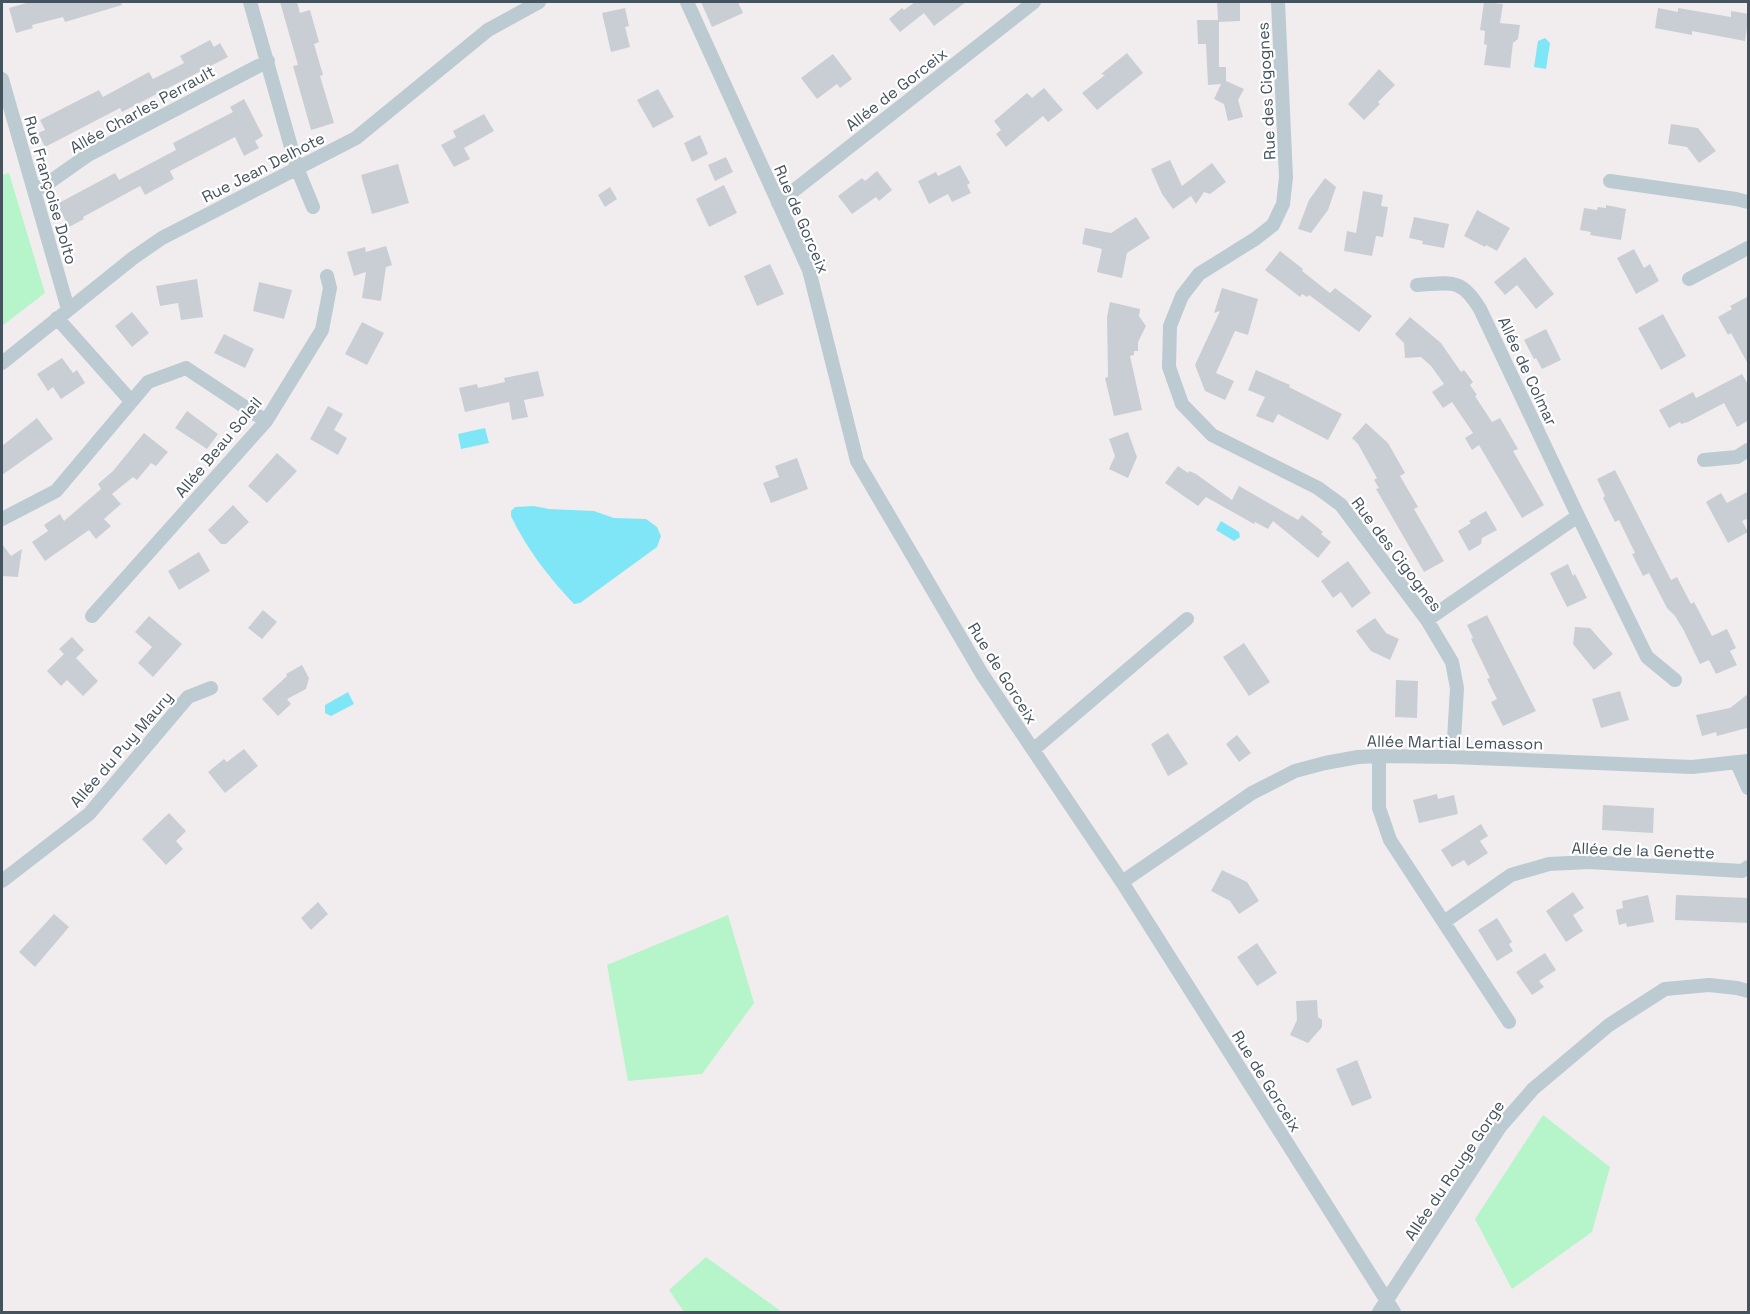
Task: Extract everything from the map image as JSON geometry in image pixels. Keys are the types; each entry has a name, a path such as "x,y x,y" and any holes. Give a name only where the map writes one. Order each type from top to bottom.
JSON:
{"street":[{"path":"250,2 297,168 313,207"},
{"name":"Rue Jean Delhote","path":"2,363 162,238 356,138 488,30 539,2"},
{"name":"Rue de Gorceix","path":"687,2 809,270 856,461 982,674 1122,882 1386,1309"},
{"name":"Allée de Gorceix","path":"778,203 1034,2"},
{"name":"Rue des Cigognes","path":"1278,2 1286,177 1283,204 1273,225 1199,274 1182,296 1170,326 1169,367 1182,404 1212,435 1318,488 1341,505 1427,620 1452,662 1457,688 1453,757"},
{"name":"Allée Charles Perrault","path":"34,189 44,186 88,155 268,61"},
{"name":"Rue Françoise Dolto","path":"2,79 34,189 62,314"},
{"path":"1610,182 1749,202"},
{"path":"1689,279 1749,248"},
{"name":"Allée Beau Soleil","path":"92,616 266,421 322,330 330,288 327,276"},
{"name":"Allée de Colmar","path":"1417,285 1455,283 1471,294 1647,657 1675,680"},
{"path":"62,314 131,401"},
{"path":"2,519 56,491 148,382 186,368 266,421"},
{"path":"1704,460 1737,457 1749,450"},
{"path":"1427,620 1578,516"},
{"path":"1033,750 1187,619"},
{"name":"Allée du Puy Maury","path":"2,880 89,814 188,698 211,688"},
{"path":"1378,756 1378,808 1390,840 1509,1022"},
{"name":"Allée Martial Lemasson","path":"1122,882 1252,794 1295,771 1358,757 1453,757 1692,767 1743,762"},
{"path":"1743,762 1749,788"},
{"name":"Allée de la Genette","path":"1444,921 1511,875 1549,864 1589,862 1742,871 1749,867"},
{"name":"Allée du Rouge Gorge","path":"1386,1309 1500,1127 1533,1089 1609,1025 1665,989 1709,985 1749,991"}],"green space":[{"path":"9,173 45,293 2,326 2,175"},
{"path":"728,915 754,1003 702,1074 628,1081 607,965"},
{"path":"1543,1115 1610,1167 1592,1232 1512,1289 1475,1219"},
{"path":"706,1257 782,1312 684,1312 669,1290"}],"water":[{"path":"1545,38 1550,43 1546,69 1534,67 1538,41"},
{"path":"485,428 489,443 461,449 458,434"},
{"path":"534,506 594,511 614,518 646,519 657,527 661,536 657,547 580,603 574,604 539,563 511,516 511,511 515,507"},
{"path":"1221,521 1239,532 1240,537 1234,541 1216,530"},
{"path":"348,692 354,704 331,716 325,713 325,705"}],"building":[{"path":"30,2 121,2 122,5 65,22 63,17 32,25 33,28 16,33 9,8"},
{"path":"280,2 297,2 300,13 310,10 319,42 314,44 323,75 320,76 334,123 311,130 293,66 298,65"},
{"path":"701,2 738,2 743,13 712,27"},
{"path":"915,2 966,2 934,26 924,13 900,32 889,19 902,8 904,10"},
{"path":"1217,2 1240,2 1240,21 1219,22 1219,67 1226,67 1226,81 1244,89 1238,100 1243,117 1228,121 1224,104 1214,99 1221,84 1208,85 1206,44 1198,44 1197,20 1218,20"},
{"path":"1484,2 1503,4 1500,23 1520,25 1518,39 1513,43 1510,68 1484,65 1487,45 1484,44 1485,31 1480,30"},
{"path":"625,8 629,26 625,27 630,47 611,52 602,13"},
{"path":"1658,8 1678,12 1678,8 1731,17 1731,11 1749,14 1745,41 1692,31 1692,35 1655,28"},
{"path":"210,40 214,47 220,43 228,57 122,112 120,108 45,147 38,133 45,130 40,120 99,90 103,97 149,72 153,79 184,63 180,56"},
{"path":"1127,53 1143,73 1097,110 1082,93 1105,75 1101,74"},
{"path":"833,54 852,79 840,88 837,84 817,99 801,78"},
{"path":"1379,69 1395,85 1364,120 1348,104"},
{"path":"1044,88 1063,110 1048,122 1043,116 1006,147 996,134 1001,130 994,121 1027,93 1032,98"},
{"path":"658,89 674,117 653,128 637,100"},
{"path":"244,99 263,136 255,141 259,148 244,156 235,137 170,171 174,179 145,195 140,186 69,227 57,204 115,173 119,180 176,150 173,143 233,112 230,107"},
{"path":"484,114 494,131 464,148 470,159 454,167 441,145 456,137 453,131"},
{"path":"1671,124 1698,128 1716,151 1699,163 1687,147 1668,144"},
{"path":"700,135 708,154 692,162 684,143"},
{"path":"726,157 733,172 715,181 708,165"},
{"path":"1170,160 1182,186 1212,163 1226,182 1210,194 1204,192 1196,204 1191,196 1173,209 1162,194 1151,169"},
{"path":"398,164 409,203 372,214 361,175"},
{"path":"960,165 970,183 967,185 971,193 952,202 948,194 929,204 918,181 936,172 938,176"},
{"path":"877,171 892,190 879,201 876,197 852,214 838,196 862,178 865,181"},
{"path":"1325,178 1336,187 1328,210 1311,233 1298,229 1309,200"},
{"path":"724,185 737,213 709,227 696,199"},
{"path":"610,187 617,199 605,207 598,195"},
{"path":"1363,191 1383,195 1381,206 1388,207 1383,237 1376,236 1372,256 1344,251 1347,231 1356,233"},
{"path":"1606,205 1626,209 1621,240 1590,235 1591,232 1580,230 1584,208 1597,210 1598,207 1606,208"},
{"path":"1477,210 1510,228 1497,251 1464,236"},
{"path":"1136,217 1150,238 1127,253 1122,278 1097,272 1102,249 1082,244 1085,228 1111,233"},
{"path":"1414,217 1449,224 1444,248 1422,244 1423,241 1409,238"},
{"path":"386,246 392,265 386,267 381,301 362,298 366,272 354,276 347,252 365,247 366,252"},
{"path":"1634,249 1644,268 1650,264 1659,281 1636,294 1617,258"},
{"path":"1280,251 1330,293 1335,288 1372,316 1359,332 1309,295 1307,297 1302,294 1300,297 1265,270"},
{"path":"1525,257 1554,294 1536,309 1517,285 1505,295 1494,282"},
{"path":"770,264 784,294 757,306 744,276"},
{"path":"197,279 203,317 181,320 178,303 160,306 156,286"},
{"path":"259,282 292,290 284,319 253,311"},
{"path":"1222,288 1258,299 1248,335 1235,331 1216,373 1234,381 1225,400 1205,391 1195,365 1220,311 1214,313"},
{"path":"1749,296 1749,366 1731,333 1728,335 1718,317 1732,309 1730,306"},
{"path":"1110,302 1140,309 1139,316 1146,326 1138,342 1138,351 1134,351 1134,355 1130,356 1142,410 1114,416 1105,378 1108,377 1107,317"},
{"path":"132,312 149,333 132,347 115,326"},
{"path":"1663,314 1686,356 1661,370 1638,328"},
{"path":"1410,317 1441,343 1461,372 1464,370 1473,382 1470,385 1477,395 1475,396 1492,422 1500,418 1518,449 1513,451 1544,505 1522,518 1479,445 1472,450 1465,438 1473,433 1452,402 1443,408 1432,392 1444,384 1431,366 1421,357 1405,358 1404,343 1395,334"},
{"path":"362,322 384,333 367,365 345,354"},
{"path":"1546,329 1561,360 1542,369 1524,340"},
{"path":"224,334 254,349 245,368 214,353"},
{"path":"62,358 73,373 77,370 85,383 61,399 53,387 48,391 37,374"},
{"path":"1256,370 1290,385 1289,387 1342,414 1328,440 1278,414 1273,423 1256,416 1265,397 1248,390"},
{"path":"538,371 544,396 524,400 528,417 512,420 509,402 465,412 459,388 477,384 478,388 505,382 504,378"},
{"path":"1742,374 1749,386 1749,420 1737,427 1724,403 1688,422 1681,424 1680,422 1669,428 1659,410 1693,392 1696,398"},
{"path":"328,406 343,414 334,430 347,438 338,455 310,439"},
{"path":"187,411 218,434 207,449 175,428"},
{"path":"37,418 53,439 2,475 2,446"},
{"path":"1366,423 1388,443 1405,473 1400,476 1418,507 1414,509 1444,561 1424,572 1376,489 1379,488 1374,480 1377,478 1358,444 1352,438"},
{"path":"1128,432 1137,457 1128,478 1109,469 1115,456 1109,439"},
{"path":"144,433 168,452 156,466 151,463 137,480 133,477 112,494 121,504 104,519 111,526 96,539 89,530 45,561 32,542 48,531 44,525 60,514 64,521 101,489 98,484 113,471"},
{"path":"277,453 297,471 267,503 248,486"},
{"path":"797,458 808,489 771,503 763,483 779,477 775,466"},
{"path":"1178,466 1188,473 1189,471 1196,474 1232,500 1239,486 1298,520 1302,515 1323,532 1321,534 1331,542 1318,558 1273,521 1268,529 1255,522 1254,524 1206,497 1198,506 1165,483"},
{"path":"1615,470 1671,580 1677,577 1691,604 1694,602 1712,636 1727,629 1736,648 1730,651 1737,665 1716,674 1709,660 1700,664 1683,629 1667,608 1649,573 1643,576 1619,520 1615,522 1603,498 1605,496 1597,479"},
{"path":"1749,491 1749,518 1742,521 1748,532 1728,543 1706,502 1721,493 1727,503"},
{"path":"233,505 249,522 226,544 221,544 208,530"},
{"path":"1486,511 1497,530 1482,538 1481,544 1469,551 1458,531"},
{"path":"2,544 11,556 22,549 18,577 2,576"},
{"path":"199,552 210,571 179,590 168,571"},
{"path":"1348,561 1371,593 1352,608 1341,592 1333,598 1321,581"},
{"path":"1568,564 1587,598 1567,607 1550,573"},
{"path":"263,610 277,622 262,639 248,628"},
{"path":"1487,615 1536,711 1503,726 1491,702 1497,699 1487,679 1490,678 1471,639 1473,638 1467,625"},
{"path":"149,616 182,644 153,677 138,663 152,647 135,632"},
{"path":"1375,618 1386,633 1399,639 1390,660 1371,651 1356,631"},
{"path":"1575,627 1590,628 1613,654 1594,670 1573,644"},
{"path":"72,637 84,650 76,658 98,681 83,696 67,680 61,686 47,671 64,654 59,649"},
{"path":"1244,643 1270,682 1249,696 1223,657"},
{"path":"302,665 309,678 306,689 287,699 291,704 278,716 262,699 287,676 286,674"},
{"path":"1396,680 1418,681 1417,718 1395,717"},
{"path":"1620,691 1629,720 1601,728 1592,699"},
{"path":"1748,694 1747,728 1717,736 1716,732 1702,736 1696,715 1730,708"},
{"path":"1168,733 1188,764 1168,776 1151,744"},
{"path":"1237,735 1251,753 1239,762 1226,744"},
{"path":"244,749 258,766 225,793 208,772 224,759 227,762"},
{"path":"1437,794 1438,799 1454,795 1458,814 1419,823 1413,800"},
{"path":"1603,805 1654,808 1653,833 1602,830"},
{"path":"169,813 186,831 176,841 183,849 166,865 142,839"},
{"path":"1481,824 1488,836 1480,841 1488,853 1468,866 1464,860 1452,867 1441,850"},
{"path":"1222,870 1247,882 1259,901 1239,914 1230,901 1211,891"},
{"path":"1573,892 1584,908 1573,915 1583,931 1566,942 1546,911"},
{"path":"1648,895 1654,922 1627,927 1626,923 1619,925 1616,910 1623,908 1622,901"},
{"path":"1676,895 1749,898 1749,923 1675,920"},
{"path":"318,902 328,914 311,930 301,918"},
{"path":"54,914 69,927 35,967 19,952"},
{"path":"1497,918 1512,942 1509,944 1513,951 1497,961 1478,930"},
{"path":"1257,943 1277,973 1257,986 1237,957"},
{"path":"1545,953 1556,970 1539,981 1544,987 1532,995 1516,972"},
{"path":"1317,1000 1318,1017 1322,1020 1322,1027 1308,1043 1290,1035 1297,1020 1296,1001"},
{"path":"1357,1060 1372,1098 1352,1106 1336,1069"}]}
